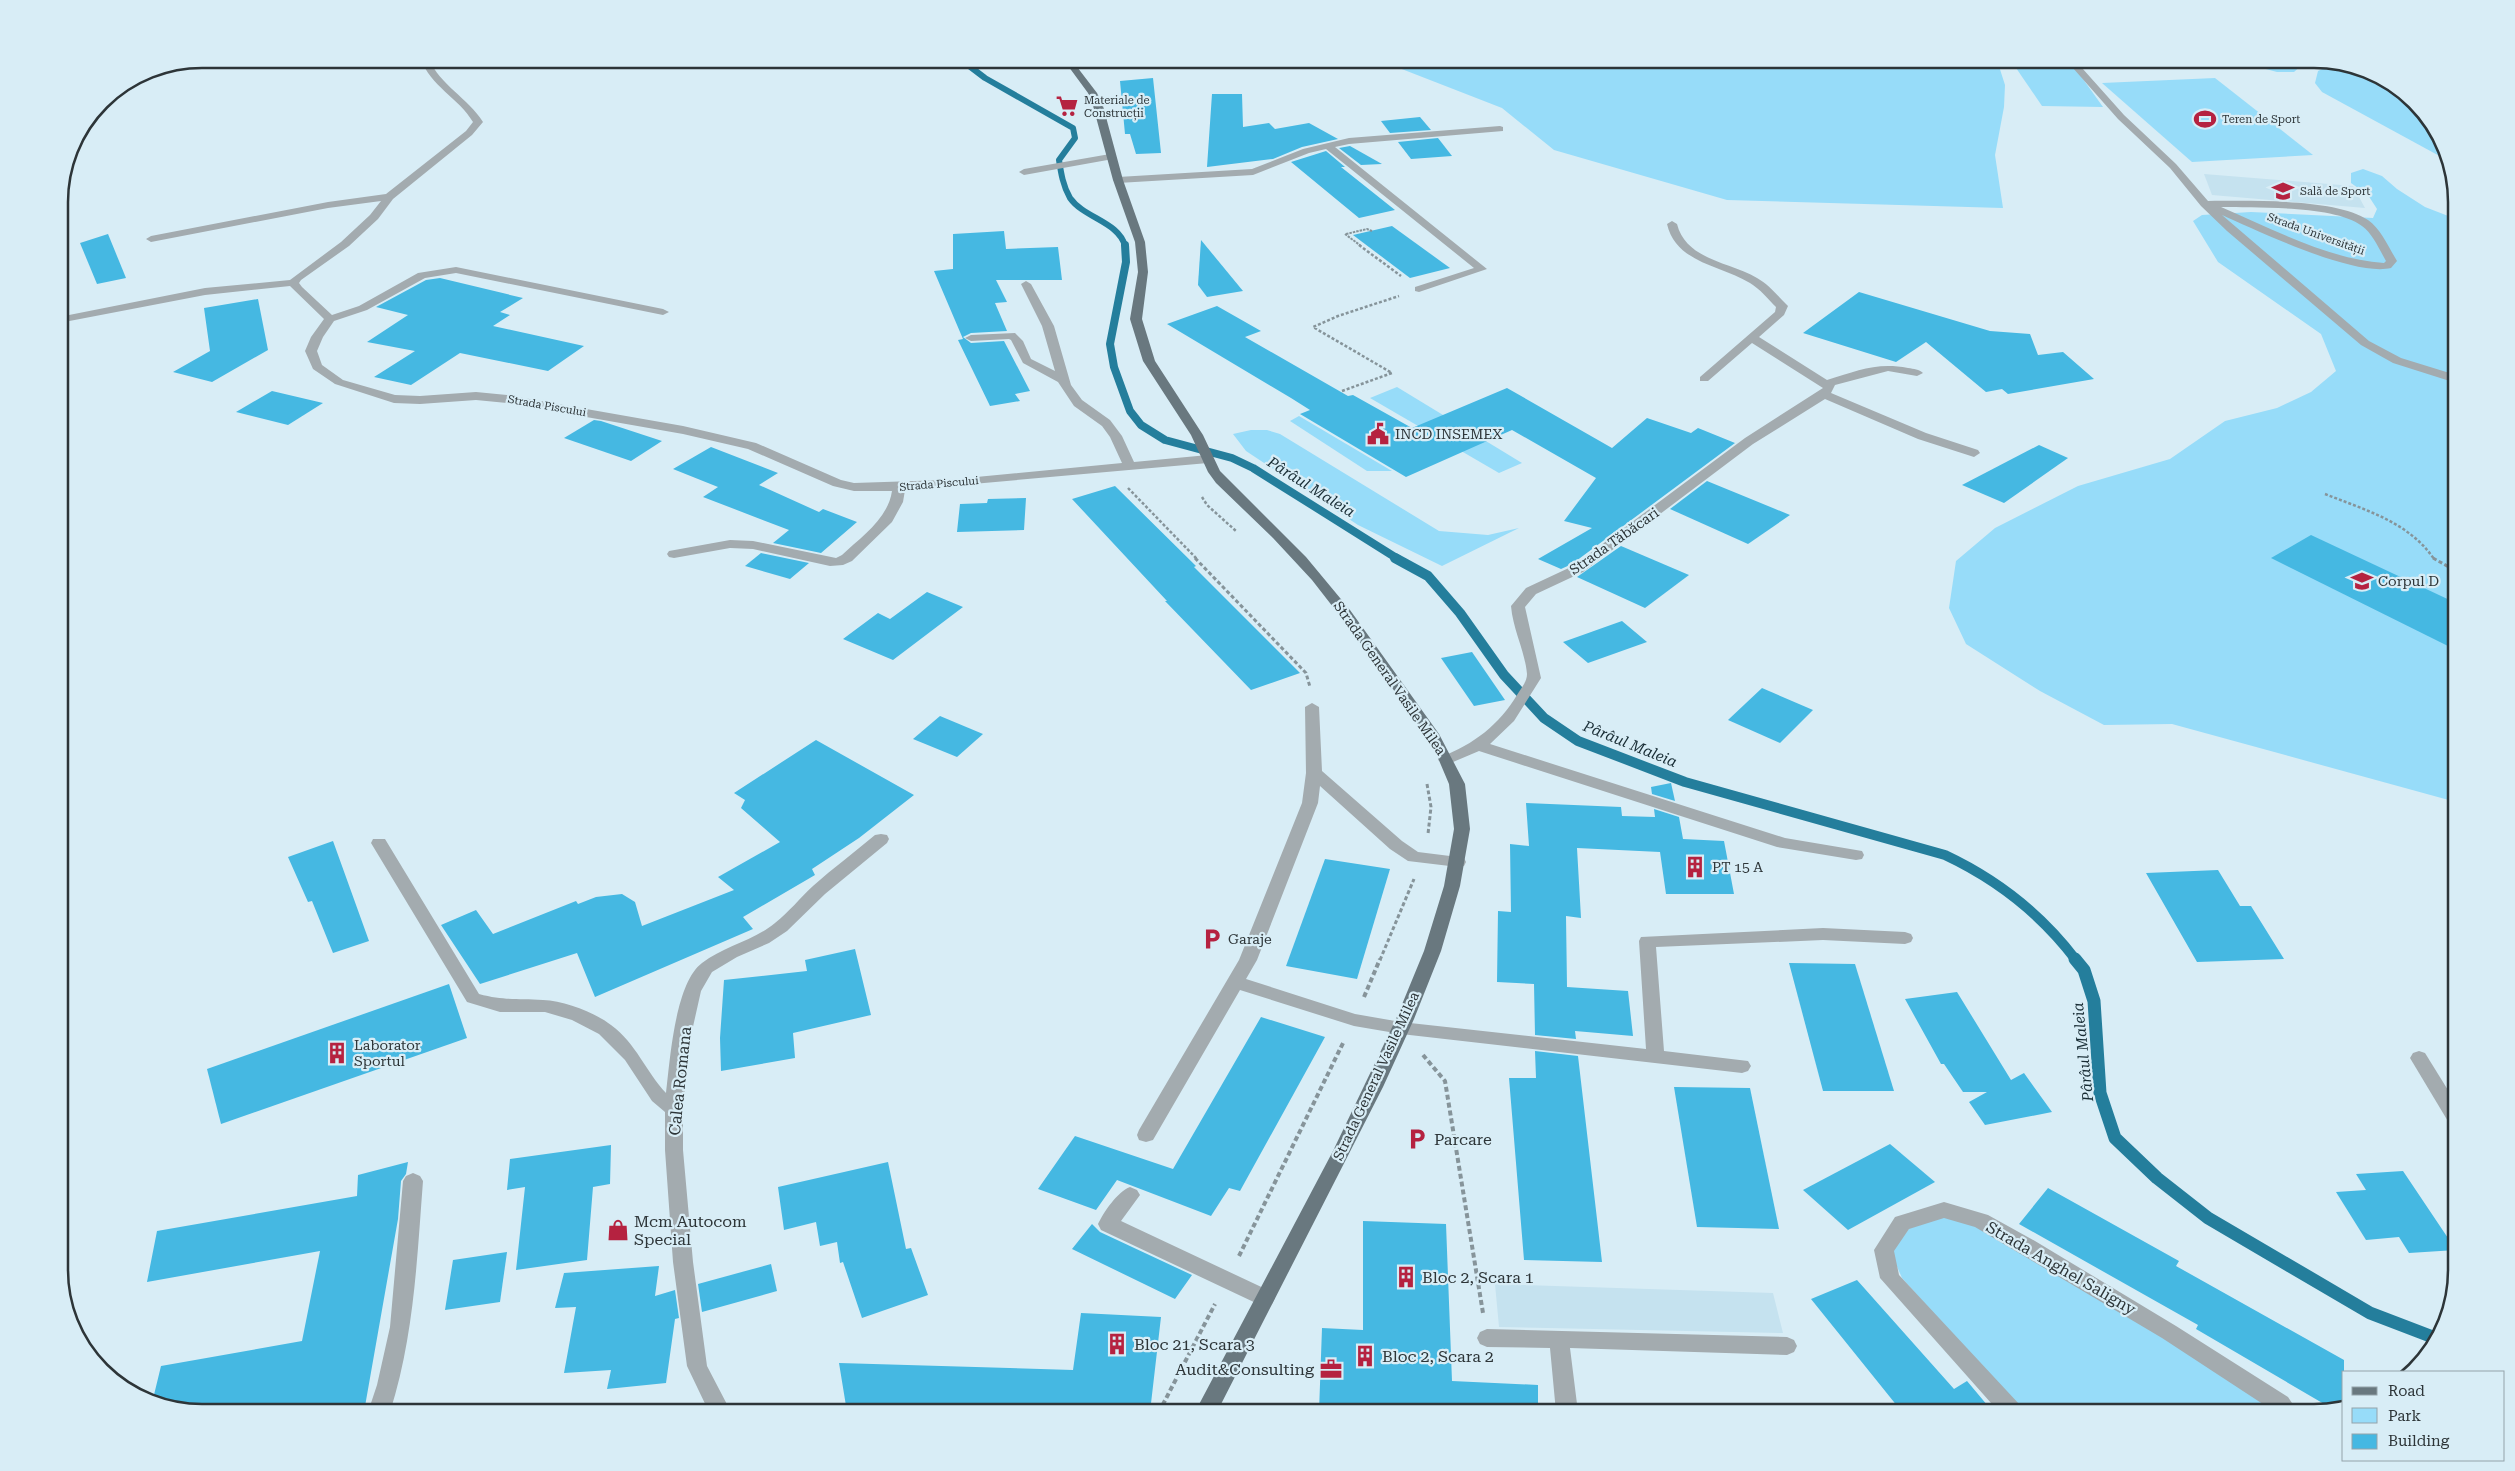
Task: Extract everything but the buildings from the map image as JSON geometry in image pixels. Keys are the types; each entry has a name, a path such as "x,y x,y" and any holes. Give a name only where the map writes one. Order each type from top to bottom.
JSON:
{"main road":[{"name":"Strada General Vasile Milea","path":"1074,68 1092,93 1110,156 1143,256 1143,272 1136,306 1136,318 1140,337 1160,381 1197,435 1214,472 1228,489 1287,544 1327,589 1423,721 1446,760 1457,785 1462,807 1458,862 1444,918 1401,1028 1210,1404"}],"street":[{"path":"294,283 297,278 356,233 374,217 388,197 469,133 478,122 472,110 434,78 429,68"},
{"name":"Strada Universității","path":"2077,68 2121,117 2173,166 2205,204 2253,250 2377,352 2447,376"},
{"path":"1118,180 1229,175 1253,172 1326,145 1349,141 1500,129"},
{"path":"1326,145 1482,269 1419,289"},
{"path":"1024,172 1110,156"},
{"path":"151,239 328,205 388,197"},
{"name":"Strada Universității","path":"2205,204 2323,211 2355,217 2365,223 2380,240 2392,261 2387,266 2361,264 2288,239 2205,204"},
{"path":"1672,224 1672,235 1677,242 1699,257 1752,280 1782,306 1780,313 1704,379"},
{"path":"294,283 297,289 330,319 363,308 422,274 456,270 663,312"},
{"path":"68,318 159,299 242,287 294,283"},
{"path":"1026,284 1048,326 1062,379 1078,403 1106,424 1116,436 1129,466"},
{"name":"Strada Piscului","path":"330,319 317,337 311,351 317,367 339,382 367,392 394,399 420,400 476,396 508,399 644,423 752,446 837,483 854,487 899,487 1208,459"},
{"path":"971,338 1011,334 1018,340 1024,358 1062,379"},
{"path":"1751,337 1825,389 1922,436 1974,453"},
{"name":"Strada Tăbăcari","path":"1446,760 1468,753 1480,746 1509,720 1534,679 1531,654 1518,623 1518,606 1531,591 1578,569 1749,441 1825,389 1873,370 1888,368 1917,372"},
{"path":"674,554 730,544 753,545 830,562 838,562 847,558 887,519 897,502 899,487"},
{"path":"1146,1135 1236,982 1256,942 1310,803 1314,773 1312,707"},
{"path":"1480,746 1783,843 1856,855"},
{"path":"1314,773 1414,857 1458,862"},
{"name":"Calea Romana","path":"716,1404 697,1366 691,1328 674,1150 674,1109 681,1040 692,991 706,968 731,953 763,939 781,927 819,890 881,839"},
{"path":"379,843 414,904 448,953 464,986 473,998 500,1006 545,1006 578,1015 605,1029 631,1055 658,1096 674,1109"},
{"path":"1655,1056 1647,941 1824,934 1905,938"},
{"path":"1236,982 1354,1020 1401,1028 1742,1066"},
{"path":"2420,1058 2448,1104"},
{"path":"382,1404 389,1386 396,1348 413,1180"},
{"path":"1130,1195 1108,1224 1265,1298"},
{"name":"Strada Anghel Saligny","path":"2005,1404 1890,1278 1884,1250 1902,1223 1944,1210 1981,1221 2028,1247 2168,1332 2280,1404"},
{"path":"1487,1338 1787,1346"},
{"path":"1559,1340 1566,1404"}],"path":[{"path":"1372,231 1367,229 1345,234 1419,289"},
{"path":"1342,391 1392,373 1313,327 1338,316 1419,289"},
{"path":"2325,494 2378,515 2409,532 2425,546 2435,561 2447,566"},
{"path":"1401,1028 1445,1081 1487,1338"}],"shaded area":[{"name":"Sală de Sport","path":"2204,174 2353,186 2365,208 2212,195"},
{"path":"1495,1284 1773,1293 1783,1333 1499,1327"}],"green space":[{"path":"1399,68 2000,68 2005,85 2004,107 1995,155 2003,208 1727,200 1554,150 1502,108"},
{"path":"2016,68 2075,68 2103,107 2042,106"},
{"path":"2262,68 2298,68 2294,72 2277,72"},
{"path":"2323,69 2348,72 2381,85 2414,113 2434,142 2439,156 2322,92 2315,83 2318,71"},
{"name":"Teren de Sport","path":"2215,78 2313,155 2192,162 2102,83"},
{"path":"2363,169 2382,176 2397,189 2425,207 2447,216 2448,800 2172,724 2104,725 2040,691 1966,644 1949,608 1956,561 1995,528 2078,486 2170,459 2225,421 2277,408 2311,392 2336,371 2321,334 2218,262 2193,221 2202,215 2251,212 2373,218 2377,209 2368,195 2351,183 2351,173"},
{"path":"1397,387 1522,463 1499,473 1370,398"},
{"path":"1299,416 1392,471 1367,471 1290,421"},
{"path":"1251,430 1267,430 1280,434 1439,531 1488,535 1519,528 1442,566 1358,525 1246,451 1233,434"},
{"path":"1949,1216 1989,1230 2271,1404 2014,1404 1902,1278 1891,1253 1911,1226"}],"waterway":[{"name":"Pârâul Maleia","path":"972,68 985,78 1073,128 1075,138 1059,160 1070,198 1084,211 1116,231 1125,246"},
{"name":"Pârâul Maleia","path":"1125,245 1126,262 1110,344 1114,367 1130,411 1141,425 1165,440 1232,458 1253,468 1398,559"},
{"name":"Pârâul Maleia","path":"1395,558 1428,576 1460,613 1504,675 1544,718 1578,741 1685,782 1945,855 1982,875 2017,900 2048,928 2076,960"},
{"name":"Pârâul Maleia","path":"2075,959 2084,970 2094,1001 2100,1093 2115,1138 2157,1178 2208,1218 2370,1313 2430,1336"}],"place":[{"name":"Materiale de Construcții","path":"1067,106"},
{"name":"Teren de Sport","path":"2205,119"},
{"name":"Sală de Sport","path":"2283,191"},
{"name":"INCD INSEMEX","path":"1378,434"},
{"name":"Corpul D","path":"2362,581"},
{"name":"PT 15 A","path":"1695,867"},
{"name":"Garaje","path":"1212,939"},
{"name":"Laborator Sportul","path":"337,1053"},
{"name":"Parcare","path":"1417,1139"},
{"name":"Mcm Autocom Special","path":"618,1230"},
{"name":"Bloc 2, Scara 1","path":"1406,1277"},
{"name":"Bloc 21, Scara 3","path":"1117,1344"},
{"name":"Bloc 2, Scara 2","path":"1365,1356"},
{"name":"Audit&Consulting","path":"1331,1369"}]}
